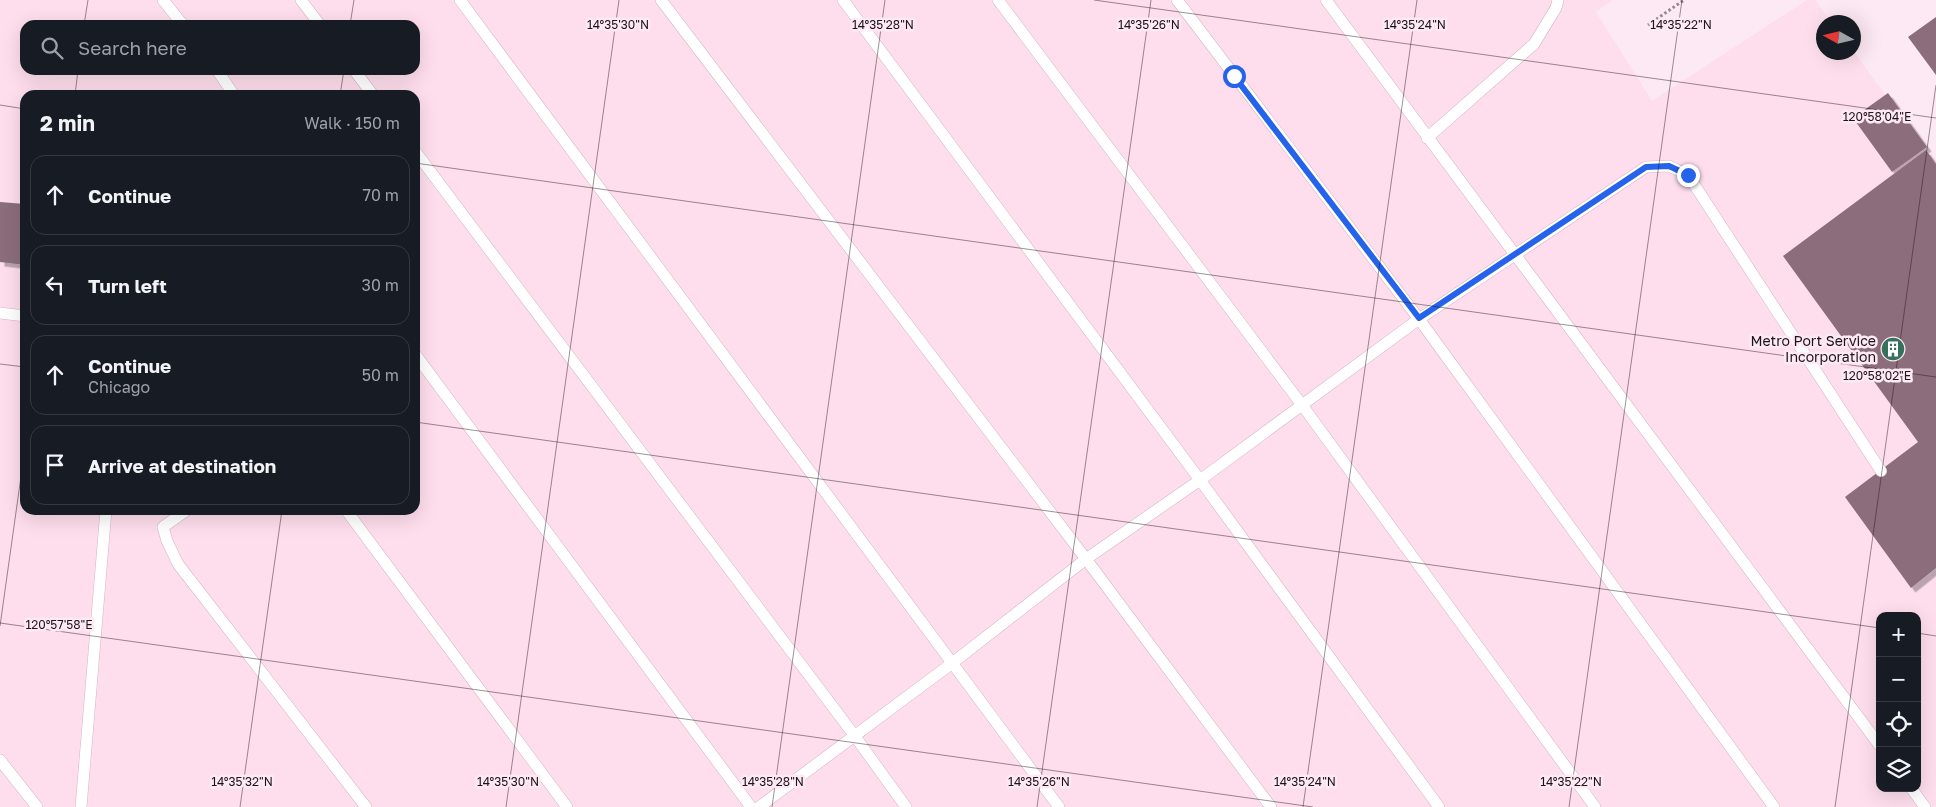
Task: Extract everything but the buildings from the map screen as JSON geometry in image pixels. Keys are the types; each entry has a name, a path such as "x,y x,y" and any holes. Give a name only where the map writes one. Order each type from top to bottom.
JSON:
{"lane":[{"path":"163,0 179,20"},
{"path":"301,0 316,20"},
{"path":"460,0 1059,807"},
{"path":"661,0 1272,807"},
{"path":"843,0 1200,480 1439,807"},
{"path":"998,0 1302,405 1595,807"},
{"path":"1177,0 1419,318 1774,807"},
{"path":"1326,0 1876,741"},
{"path":"1427,138 1534,44 1556,8 1558,0"},
{"path":"220,75 231,90"},
{"path":"358,75 369,90"},
{"path":"420,158 854,735 906,807"},
{"path":"759,807 951,664 1086,559 1200,480 1419,318 1646,167 1669,166 1688,175 1881,470"},
{"path":"0,313 20,315"},
{"path":"420,362 751,807"},
{"path":"81,807 106,515"},
{"path":"180,515 163,527 167,541 178,564 366,807"},
{"path":"350,515 567,807"},
{"path":"0,760 37,807"},
{"path":"1914,792 1925,807"}],"path":[{"path":"1648,25 1684,0"}],"shaded area":[{"path":"0,0 1612,0 1596,12 1652,101 1807,0 1815,0 1826,15 1816,15 1816,60 1860,60 1936,164 1936,807 0,807"}],"place":[{"name":"Metro Port Service Incorporation","path":"1893,349"}],"route":[{"path":"1234,76 1419,318 1646,167 1657,165 1669,166 1679,169 1688,175"}]}
